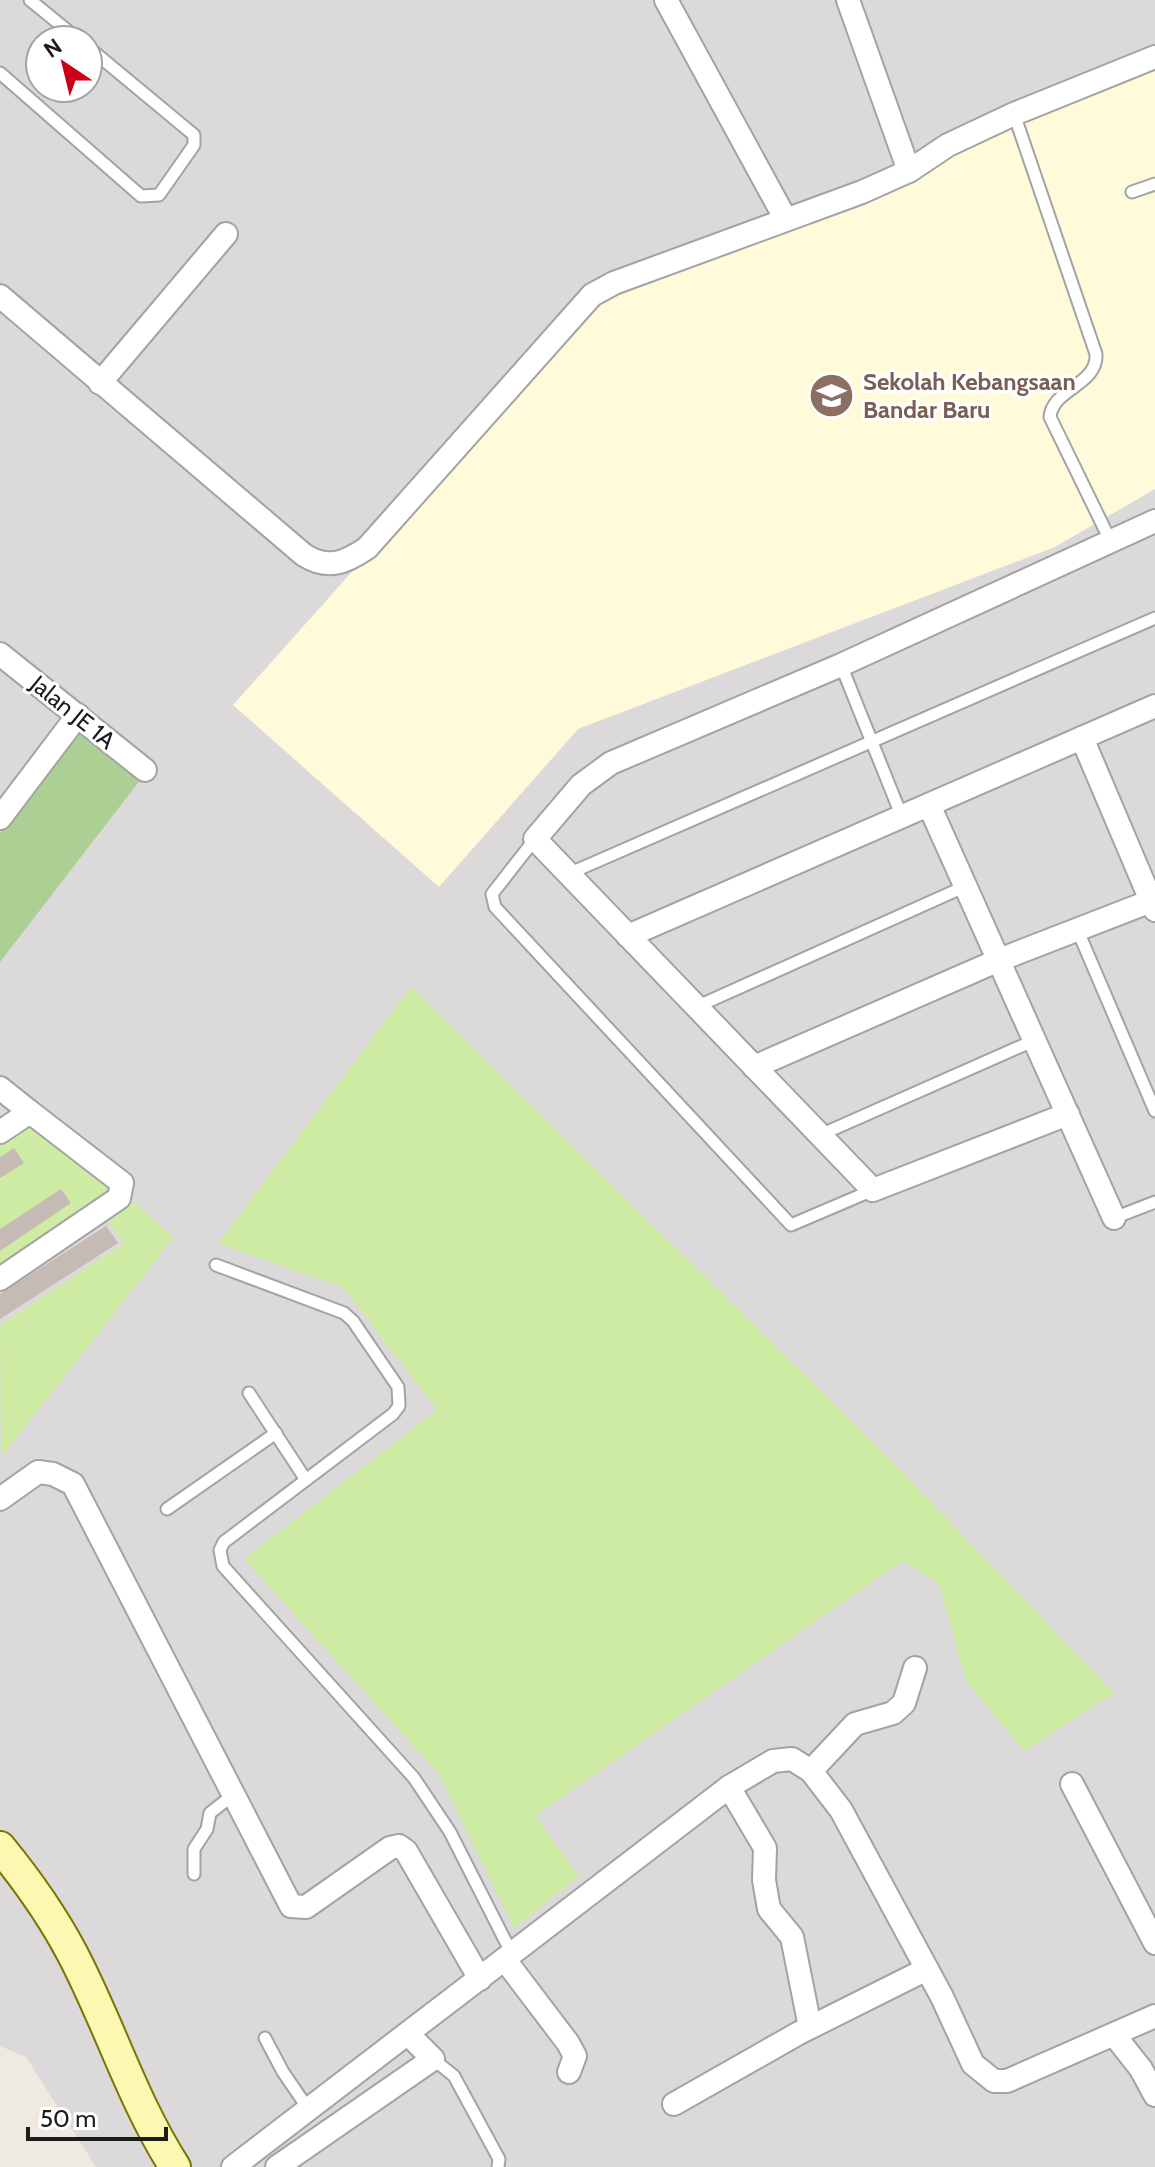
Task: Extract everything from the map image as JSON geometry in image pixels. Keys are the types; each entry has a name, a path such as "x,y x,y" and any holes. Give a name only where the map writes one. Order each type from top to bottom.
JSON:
{"main road":[{"path":"0,1847 54,1920 149,2123 175,2167"}],"street":[{"path":"666,0 785,218"},
{"path":"848,0 909,171"},
{"path":"0,296 304,555 314,562 337,564 367,548 592,295 614,283 909,171 948,145 1014,114 1155,57"},
{"path":"100,383 226,234"},
{"path":"1068,1114 873,1190 535,839 581,785 611,763 841,665 1155,521"},
{"name":"Jalan JE 1A","path":"0,654 145,770"},
{"path":"628,936 1155,706"},
{"path":"0,818 78,715"},
{"path":"754,1067 999,960 1077,929 1153,906 1082,738"},
{"path":"929,805 1114,1218"},
{"path":"0,1088 122,1183 123,1190 119,1198 0,1279"},
{"path":"0,1132 30,1112"},
{"path":"0,1499 38,1472 53,1474 73,1484 286,1901 298,1909 316,1902 390,1848 399,1846 406,1851 480,1979"},
{"path":"811,1771 855,1724 893,1713 904,1703 915,1668"},
{"path":"233,2167 729,1787 773,1761 792,1759 811,1771 841,1810 927,1969 973,2064 994,2081 1007,2081 1155,2016"},
{"path":"1072,1784 1155,1943"},
{"path":"729,1787 765,1848 764,1880 769,1909 792,1937 810,2027"},
{"path":"508,1957 575,2056 569,2072"},
{"path":"674,2104 810,2027 927,1969"},
{"path":"277,2167 433,2059 408,2034"},
{"path":"1115,2036 1141,2069 1155,2095"}],"lane":[{"path":"30,0 59,24"},
{"path":"36,104 141,196 159,195 194,145 194,135 104,60"},
{"path":"0,73 24,94"},
{"path":"1014,114 1096,354 1093,369 1055,403 1050,417 1111,542"},
{"path":"1132,192 1155,184"},
{"path":"568,874 1155,618"},
{"path":"841,665 902,817"},
{"path":"535,839 492,894 495,907 791,1225 873,1190"},
{"path":"696,1007 966,886"},
{"path":"1077,929 1155,1111"},
{"path":"820,1135 1035,1040"},
{"path":"1114,1218 1155,1202"},
{"path":"216,1265 344,1313 353,1321 398,1387 399,1406 393,1414 224,1542 220,1550 223,1566 414,1778 450,1832 508,1957"},
{"path":"249,1393 306,1480"},
{"path":"167,1509 276,1433"},
{"path":"194,1874 194,1849 207,1829 210,1813 233,1795"},
{"path":"265,2038 283,2072 310,2110"},
{"path":"433,2059 454,2076 499,2159 498,2167"}],"shaded area":[{"path":"0,0 1155,0 1155,2167 96,2167 26,2057 0,2046"},
{"name":"Sekolah Kebangsaan Bandar Baru","path":"1155,68 1155,489 1055,547 578,729 439,887 233,705 594,301 987,130"}],"green space":[{"path":"81,729 141,779 0,962 0,833"},
{"path":"411,987 887,1456 1114,1693 1024,1751 966,1681 939,1584 902,1561 535,1816 579,1876 514,1928 439,1774 244,1559 437,1410 344,1288 218,1243"},
{"path":"31,1119 116,1190 0,1273 0,1139"},
{"path":"132,1201 174,1237 1,1457 0,1325 124,1243 107,1220"}],"building":[{"path":"14,1148 24,1163 0,1178 0,1157"},
{"path":"61,1189 71,1203 0,1251 0,1229"},
{"path":"106,1226 118,1243 0,1319 0,1294"}],"place":[{"name":"Sekolah Kebangsaan Bandar Baru","path":"832,395"}]}
